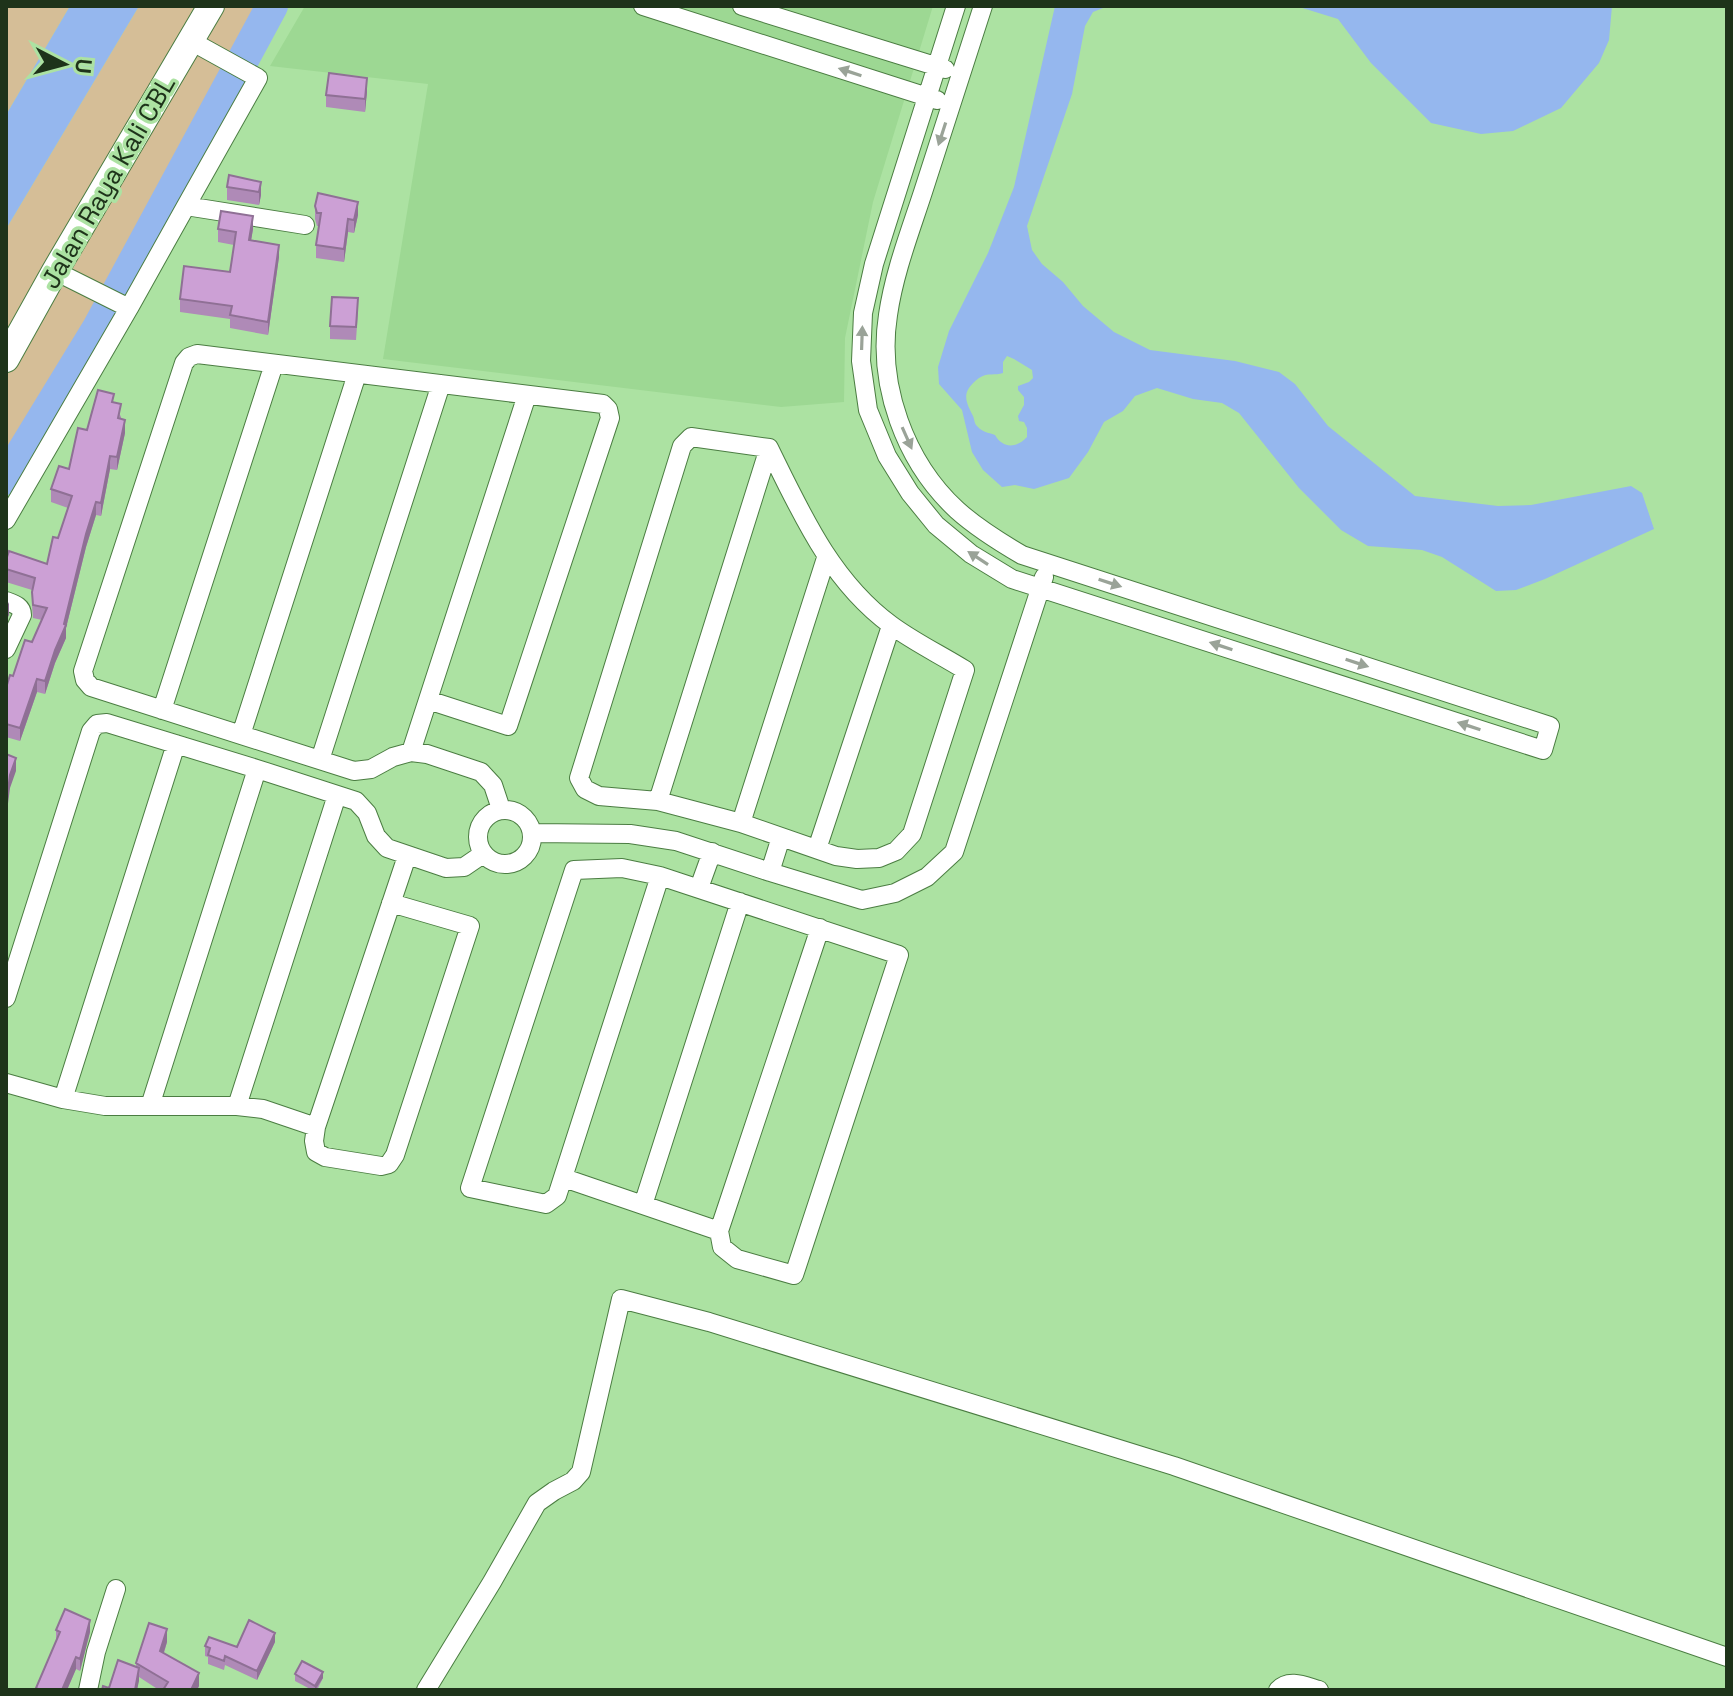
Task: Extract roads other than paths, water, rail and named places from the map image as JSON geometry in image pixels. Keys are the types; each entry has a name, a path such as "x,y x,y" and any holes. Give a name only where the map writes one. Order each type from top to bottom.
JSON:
{"main road":[{"name":"Jalan Raya Kali CBL","path":"6,359 211,6"}],"street":[{"path":"643,6 951,104"},
{"path":"742,6 961,74"},
{"path":"956,6 874,264 863,313 861,361 868,410 887,456 910,493 936,525 971,554 1012,579 1543,750 1550,726 1022,555 986,534 954,507 930,478 909,445 892,404 886,360 887,316 898,271 983,6"},
{"path":"6,520 258,78 191,41"},
{"path":"186,206 305,225"},
{"path":"55,271 126,306"},
{"path":"428,700 508,726 610,418 608,409 603,404 197,354 189,357 184,363 83,671 85,680 91,687 354,771 371,769 393,757 411,752 427,754 481,772 493,785 501,809"},
{"path":"162,710 274,364"},
{"path":"241,735 357,374"},
{"path":"320,760 441,384"},
{"path":"411,752 527,395"},
{"path":"691,437 769,448 826,558 859,598 891,626 965,670 912,834 896,851 879,858 836,856 741,823 658,801 599,796 585,789 579,778 682,446 691,437"},
{"path":"658,801 769,448"},
{"path":"741,823 826,558"},
{"path":"533,833 630,834 676,841 862,900 895,893 927,877 954,852 1048,563"},
{"path":"6,601 19,607 22,615 6,649"},
{"path":"817,849 891,626"},
{"path":"6,998 91,731 97,724 107,723 356,801 367,813 376,836 387,848 407,856 446,868 464,867 483,854"},
{"path":"63,1099 176,744"},
{"path":"150,1106 257,769"},
{"path":"237,1106 337,795"},
{"path":"501,809 515,811 527,820 533,833 531,847 522,859 509,864 495,863 483,854 478,841 479,826 488,815 501,809"},
{"path":"770,872 781,837"},
{"path":"699,888 712,852"},
{"path":"391,903 470,926 395,1155 389,1164 381,1166 325,1157 316,1152 314,1141 316,1127 391,903 407,856"},
{"path":"660,876 557,1196 546,1204 470,1188 574,870 622,868 660,876 699,888 820,928 899,955 794,1275 737,1259 722,1247 719,1231 820,928"},
{"path":"643,1205 740,902"},
{"path":"6,1083 63,1099 105,1106 237,1106 263,1109 316,1127"},
{"path":"564,1178 719,1231"},
{"path":"426,1690 537,1503 573,1481 581,1472 621,1299 709,1322 1174,1466 1727,1657"},
{"path":"88,1690 96,1652 116,1589"},
{"path":"1278,1690 1291,1683 1319,1690"}],"water":[{"path":"70,6 139,6 6,229 6,115"},
{"path":"1055,6 1108,6 1093,12 1085,26 1072,94 1027,226 1032,250 1083,306 1114,332 1150,350 1235,361 1279,372 1295,384 1328,426 1415,496 1498,506 1531,505 1631,486 1642,493 1654,529 1545,579 1516,590 1496,591 1442,557 1422,550 1368,546 1341,530 1299,488 1239,413 1222,403 1193,399 1157,388 1135,396 1123,411 1104,422 1069,478 1034,489 1015,485 1002,487 983,470 972,452 962,410 939,384 938,367 949,331 988,253 1014,187","holes":["1007,356 1032,370 1033,378 1018,386 1024,397 1024,405 1018,416 1027,428 1027,437 1019,443 1006,445 977,426 966,396 979,378 1003,373 1003,362"]},
{"path":"1296,6 1612,6 1609,40 1599,63 1561,108 1513,131 1481,134 1431,123 1371,63 1338,19"}],"waterway":[{"path":"6,479 98,328 272,6"}]}
